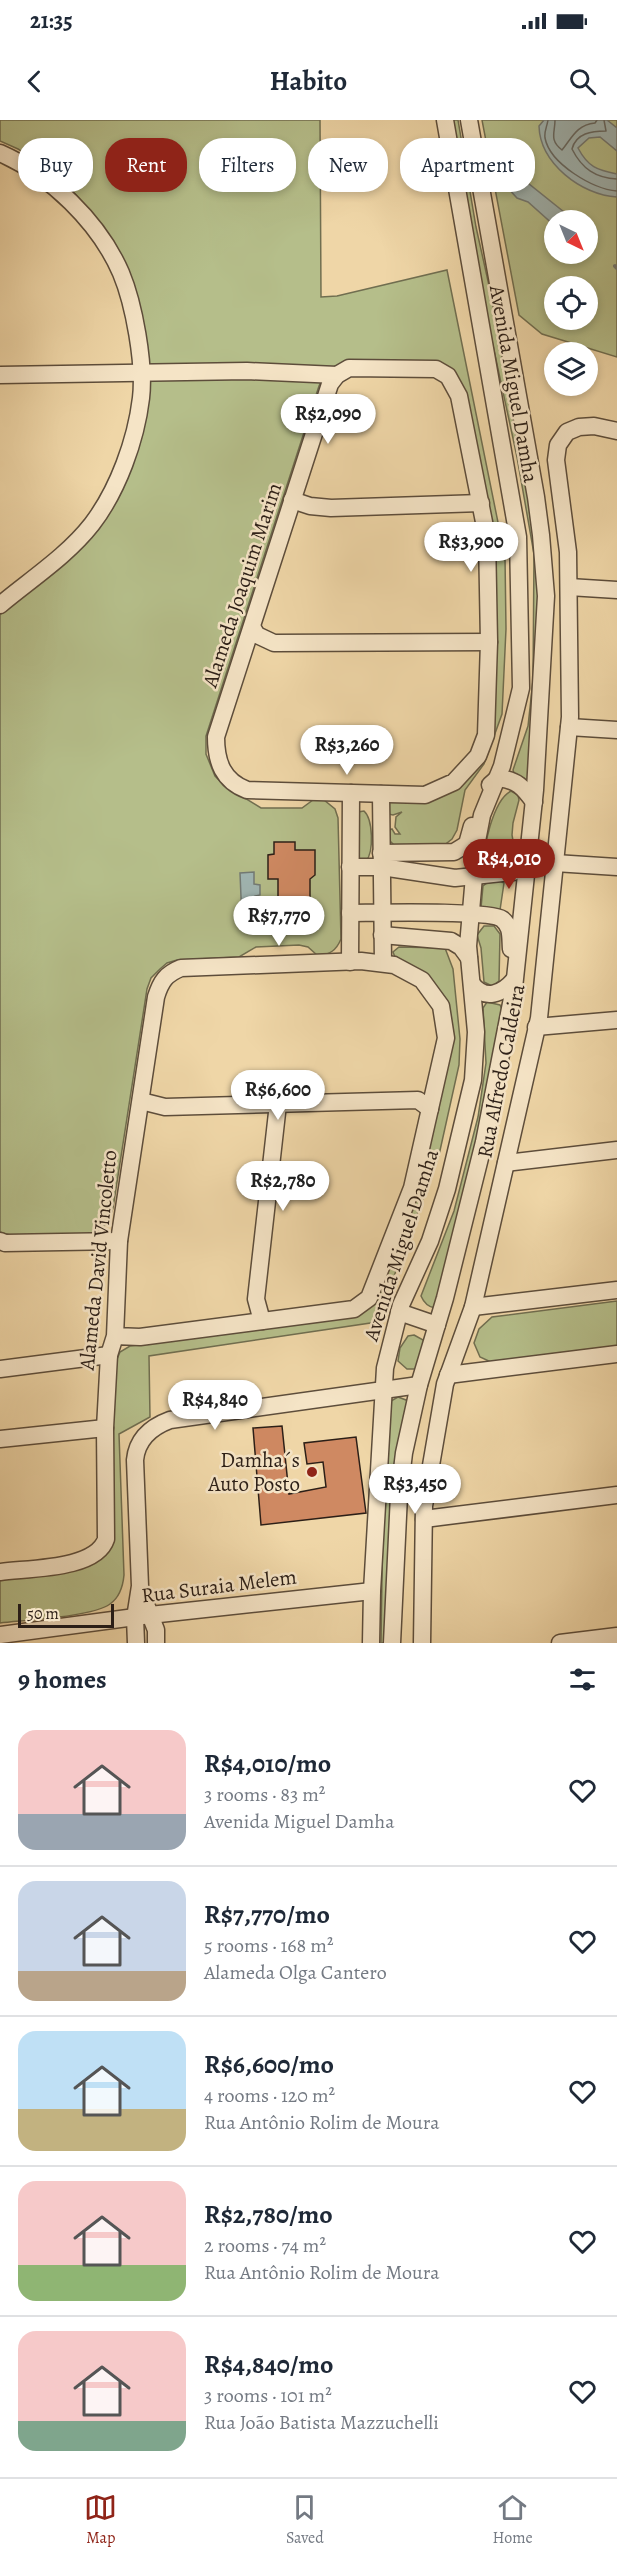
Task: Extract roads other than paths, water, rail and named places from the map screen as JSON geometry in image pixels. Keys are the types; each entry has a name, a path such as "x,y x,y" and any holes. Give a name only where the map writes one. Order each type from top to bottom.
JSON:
{"street":[{"name":"Avenida Miguel Damha","path":"371,1643 385,1368 399,1312 430,1241 441,1208 473,1080 476,1032 469,958 474,877 482,815 498,778 521,688 518,537 445,120"},
{"name":"Avenida Miguel Damha","path":"392,1643 399,1495 404,1453 419,1384 437,1325 484,1142 504,1048 534,802 546,596 536,497 469,120"},
{"path":"0,153 13,159 48,183 96,229 121,273 139,347 141,397 130,445 113,490 92,523 70,547 0,605"},
{"path":"0,375 216,371 337,375 349,368 436,369 448,376 459,396 487,537 489,642 486,735 478,756 454,782 425,795 351,793 350,962 388,964 422,980 441,1006 446,1038 412,1188 372,1290 363,1305 354,1309 140,1337 115,1336"},
{"name":"Alameda Joaquim Marim","path":"337,375 330,384 292,500 216,737 216,752 225,775 236,786 247,790 351,793"},
{"name":"Rua Alfredo Caldeira","path":"422,1643 426,1494 448,1374 473,1307 536,1028 555,863 569,728 568,552 556,460 558,445 567,432 579,427 594,426 617,431"},
{"path":"292,500 310,506 331,508 481,503"},
{"path":"569,587 617,590"},
{"path":"252,627 257,635 274,644 489,642"},
{"path":"569,728 617,730"},
{"path":"350,867 382,860 443,854 462,848 467,844 481,794 498,778 519,783 534,802"},
{"path":"381,794 382,936 388,964"},
{"path":"382,860 444,878 513,872 528,865"},
{"path":"555,863 617,867"},
{"path":"350,913 495,916 508,925 510,930 511,967 514,978 508,987 493,994 482,994 472,984"},
{"path":"382,936 446,939 461,947 469,958"},
{"name":"Alameda David Vincoletto","path":"0,1572 74,1563 96,1554 104,1547 106,1539 105,1428 109,1355 115,1336 119,1241 156,997 161,982 169,972 193,967 350,962"},
{"path":"536,1028 617,1020"},
{"path":"141,1101 165,1107 418,1100 430,1109"},
{"path":"262,1321 256,1299 278,1104"},
{"path":"506,1163 617,1150"},
{"path":"0,1241 5,1243 119,1241"},
{"path":"473,1307 617,1290"},
{"path":"399,1312 437,1325"},
{"path":"448,1374 617,1354"},
{"path":"0,1369 109,1355"},
{"path":"136,1643 143,1616 135,1460 141,1440 153,1428 170,1420 419,1384"},
{"path":"0,1439 105,1428"},
{"path":"424,1519 617,1495"},
{"name":"Rua Suraia Melem","path":"0,1635 143,1616 372,1591"},
{"path":"143,1616 156,1629 156,1643"},
{"path":"560,1643 617,1636"}],"water":[{"path":"544,120 607,120 617,128 617,151 600,137 589,138 578,148 594,167 617,174 617,197 590,190 565,175 555,164 541,140 539,126"},
{"path":"535,189 562,210 544,210 544,216 528,202 517,198 511,192 535,192"},
{"path":"254,872 254,884 260,885 260,895 255,896 256,921 242,921 240,873"}],"place":[{"name":"Damha´s Auto Posto","path":"312,1472"}]}
